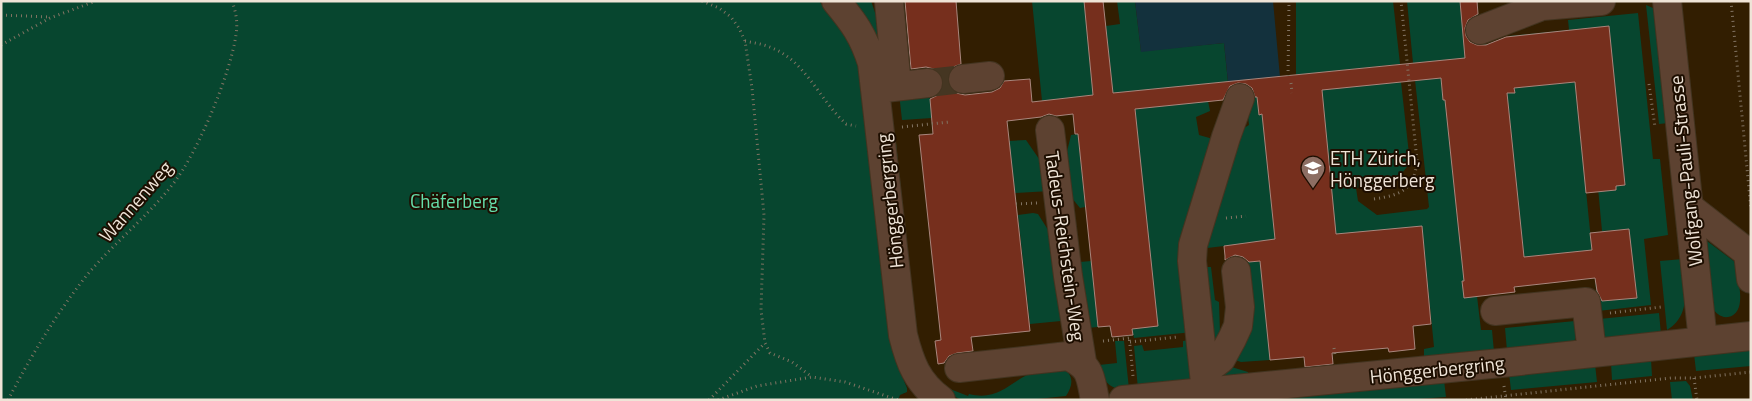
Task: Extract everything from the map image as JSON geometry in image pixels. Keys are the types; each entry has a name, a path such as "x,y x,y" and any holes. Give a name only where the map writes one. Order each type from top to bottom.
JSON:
{"street":[{"name":"Hönggerbergring","path":"836,1 856,26 884,88 881,129 903,335 916,374 929,391 941,400"},
{"path":"1480,30 1534,4 1601,1"},
{"name":"Wolfgang-Pauli-Strasse","path":"1667,1 1703,341"},
{"path":"884,88 896,75 889,2"},
{"path":"963,79 990,76"},
{"path":"884,88 928,83"},
{"path":"1205,382 1192,261 1193,244 1240,98"},
{"name":"Tadeus-Reichstein-Weg","path":"1050,130 1068,276 1082,362 1089,373 1095,400"},
{"path":"1689,207 1749,266"},
{"path":"1205,382 1221,359 1238,326 1240,307 1236,270"},
{"path":"1495,311 1586,302 1592,352"},
{"name":"Hönggerbergring","path":"1129,391 1205,382 1592,352 1751,336"},
{"name":"Tadeus-Reichstein-Weg","path":"959,368 1068,356 1082,362"}],"path":[{"path":"1,45 50,18 96,1"},
{"name":"Wannenweg","path":"8,400 40,340 88,275 173,184 190,158 210,116 227,69 236,34 236,14 232,1"},
{"path":"702,1 719,8 731,17 745,41 752,88 764,215 761,310 765,343 770,353 792,362 812,377"},
{"path":"1288,76 1289,1"},
{"path":"1374,199 1394,196 1405,189 1415,176 1417,161 1401,1"},
{"path":"1731,1 1751,210"},
{"path":"1,15 50,18"},
{"path":"745,41 772,48 793,62 804,72 846,124"},
{"path":"1291,82 1292,93"},
{"path":"909,126 949,122"},
{"path":"1588,316 1661,308"},
{"path":"1130,342 1200,334"},
{"path":"1129,335 1129,391"},
{"path":"709,400 765,343"},
{"path":"1466,400 1671,378 1694,378 1751,372"},
{"path":"718,400 757,386 812,377 845,382 898,400"},
{"path":"1694,378 1697,400"}],"shaded area":[{"name":"ETH Zürich, Hönggerberg","path":"819,1 1751,1 1751,400 898,400 900,394 904,394 907,388 897,364 891,338 852,47 837,23"}],"green space":[{"name":"Chäferberg","path":"1,1 819,1 842,32 859,66 891,338 897,364 907,392 900,395 898,400 1,400"},
{"path":"848,1 871,1 878,21 884,74"},
{"path":"1032,1 1084,1 1093,95 1042,101"},
{"path":"1117,1 1135,1 1141,51 1224,43 1228,82 1113,93 1106,26 1120,24"},
{"path":"1296,1 1393,1 1400,64 1296,75"},
{"path":"1407,1 1460,1 1465,58 1413,63"},
{"path":"1646,5 1653,8 1657,13 1669,123 1659,124"},
{"path":"1638,13 1653,159 1660,159 1668,235 1644,239 1651,305 1598,311 1595,279 1605,278 1607,301 1637,297 1629,229 1602,231 1598,188 1625,185 1609,26 1579,29 1580,41 1481,45 1509,41 1509,36 1569,30 1568,20"},
{"path":"1441,78 1443,100 1445,100 1464,281 1462,281 1464,297 1477,296 1481,330 1492,330 1494,352 1424,359 1424,349 1434,347 1422,226 1336,235 1322,90 1401,82 1410,163 1399,177 1356,188 1358,201 1377,215 1427,209 1429,207 1415,80"},
{"path":"1575,82 1592,250 1524,257 1507,93 1515,93 1514,88"},
{"path":"929,90 932,118 902,120 899,93"},
{"path":"1281,94 1257,101 1259,115 1262,114 1275,240 1199,249 1234,134 1249,125 1246,98"},
{"path":"1208,101 1210,111 1196,117 1199,135 1213,139 1193,332 1134,338 1132,329 1157,326 1135,109"},
{"path":"895,133 917,342 932,373 917,353 890,134"},
{"path":"1078,134 1085,207 1080,208 1067,192 1064,164 1071,135"},
{"path":"1026,140 1048,172 1050,191 1015,193 1009,141"},
{"path":"1038,214 1057,244 1057,275 1061,321 1030,324 1018,215"},
{"path":"1699,235 1735,262 1740,302 1734,314 1728,317 1719,315 1711,306"},
{"path":"1683,259 1684,307 1681,316 1667,330 1660,261"},
{"path":"1091,261 1098,327 1087,328 1080,262"},
{"path":"1246,262 1260,262 1270,360 1241,362 1229,358"},
{"path":"1199,267 1211,267 1215,300 1219,302 1220,333 1215,352"},
{"path":"1659,313 1661,334 1605,339 1603,337 1599,319"},
{"path":"1575,321 1577,334 1574,342 1507,351 1505,328"},
{"path":"1194,339 1193,383 1138,389 1134,346 1142,345 1144,351 1183,347 1183,341"},
{"path":"1115,341 1124,341 1129,389 1113,387 1109,384 1103,376 1099,365 1117,363"},
{"path":"1751,349 1751,366 1696,371 1694,354"},
{"path":"1651,359 1652,376 1612,380 1611,363"},
{"path":"1595,364 1597,382 1511,390 1509,373"},
{"path":"1225,365 1248,372 1249,377 1227,379 1223,371"},
{"path":"1064,368 1070,375 1071,381 1066,396 1027,400 962,400 946,393 933,374 950,389 968,396 969,394 979,396 995,393 1033,372 1041,370"},
{"path":"1444,380 1446,397 1404,400 1260,400"},
{"path":"1686,381 1690,386 1693,400 1672,400 1670,382"}],"water":[{"path":"1135,1 1273,1 1280,77 1228,82 1224,43 1141,52"}],"building":[{"path":"905,1 956,1 961,64 953,67 949,72 947,80 950,88 956,93 965,95 992,92 1000,88 1004,81 1030,79 1032,102 1093,95 1084,1 1103,1 1113,93 1465,58 1460,1 1477,1 1478,14 1468,20 1465,28 1466,36 1470,42 1477,45 1486,45 1506,37 1609,26 1625,185 1616,186 1616,190 1586,193 1575,82 1514,88 1515,93 1507,93 1524,257 1592,250 1590,233 1629,229 1637,298 1602,301 1597,291 1595,278 1514,287 1515,292 1464,298 1462,281 1464,281 1441,78 1322,90 1336,234 1422,226 1431,324 1413,326 1415,349 1389,352 1388,348 1332,353 1333,364 1305,367 1304,357 1270,360 1260,261 1249,262 1243,257 1235,255 1225,260 1224,246 1275,239 1262,114 1259,115 1257,97 1255,97 1252,88 1246,84 1238,83 1230,86 1223,100 1135,109 1158,326 1132,329 1133,335 1112,337 1110,326 1098,327 1078,134 1075,134 1073,114 1056,116 1049,114 1041,117 1007,121 1030,331 971,337 973,351 957,353 949,356 944,363 938,364 935,341 941,340 919,135 933,134 930,99 938,95 944,82 941,74 934,69 926,67 911,69"}],"tunnel":[{"path":"928,83 963,79"}],"place":[{"name":"ETH Zürich, Hönggerberg","path":"1313,189"}]}
